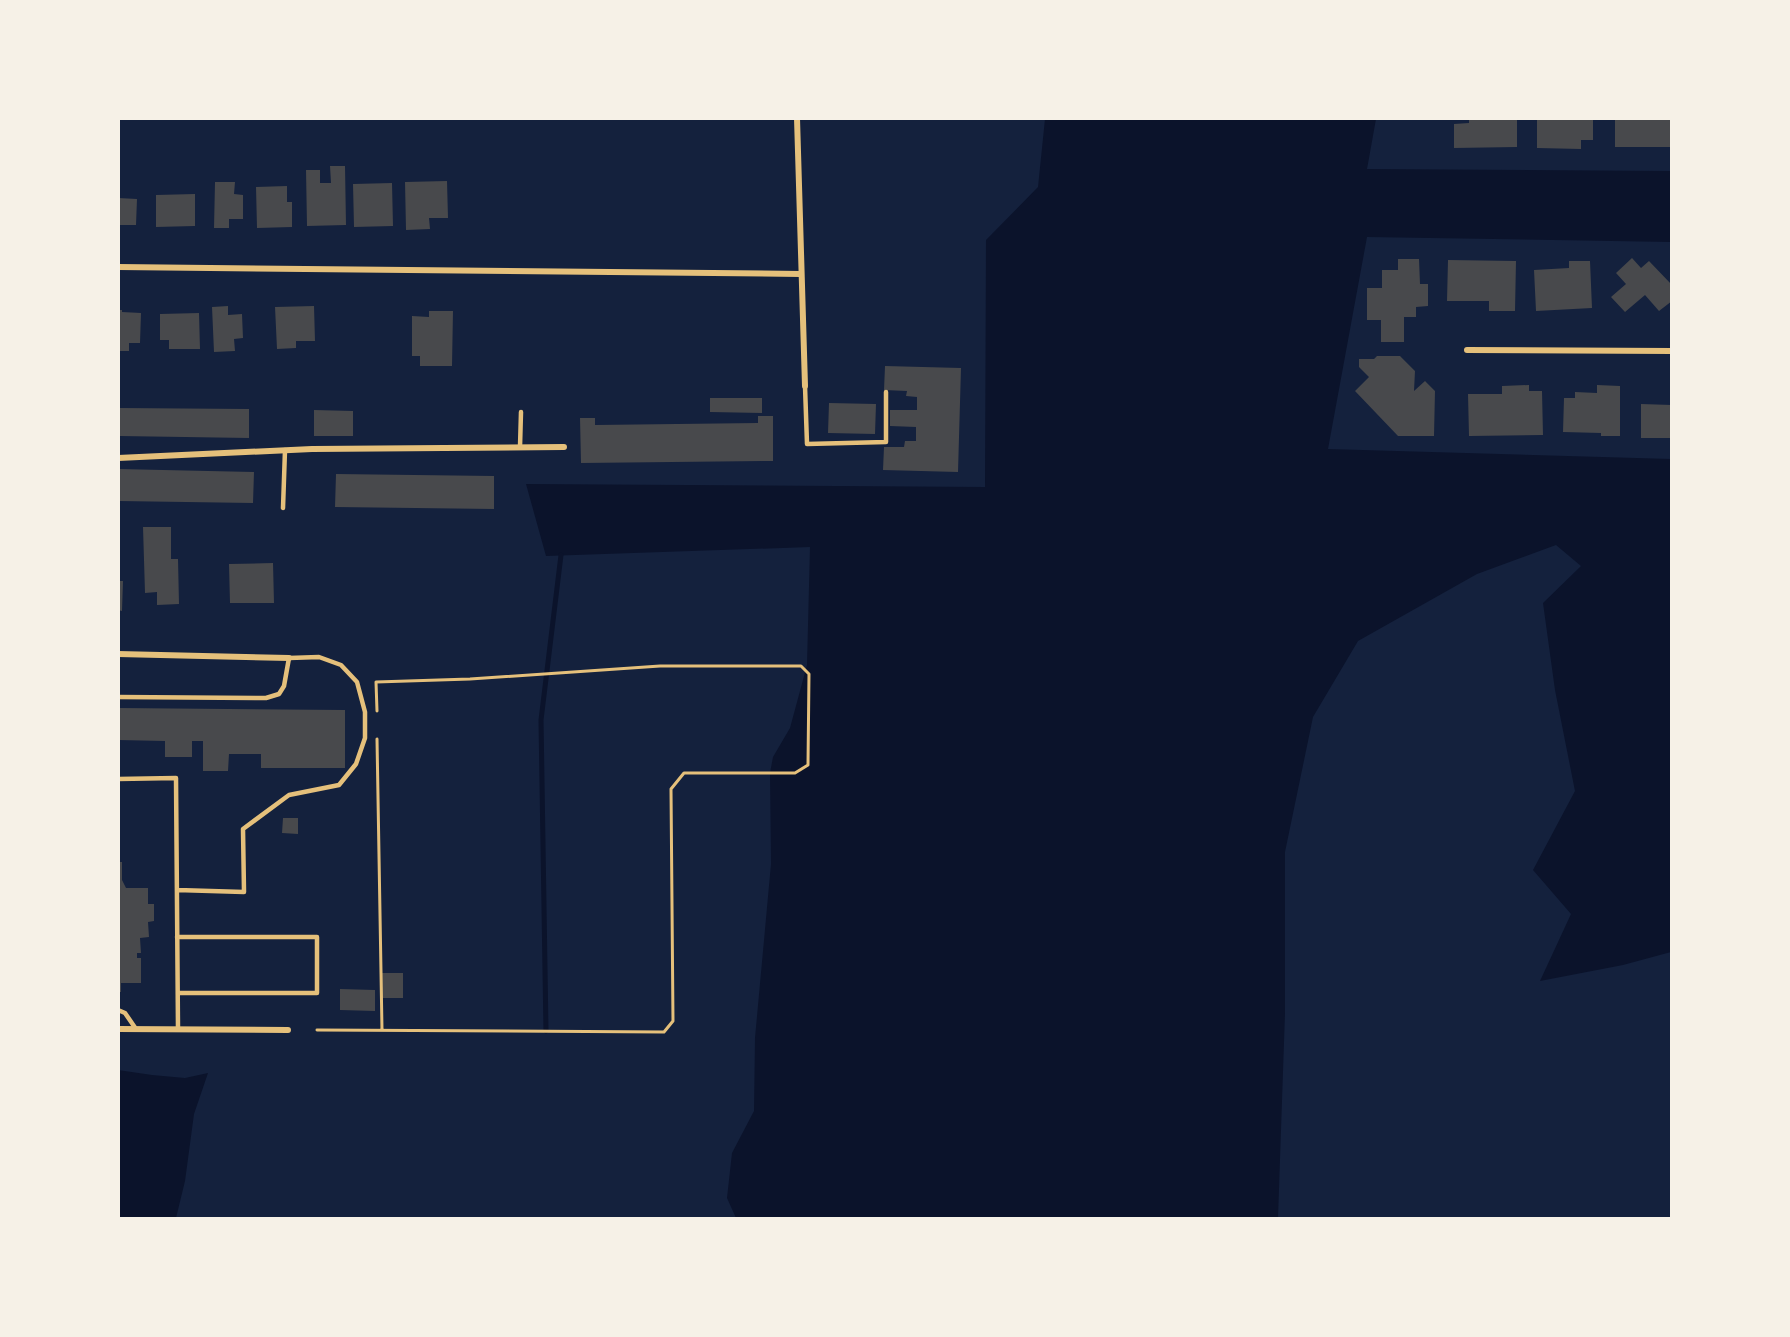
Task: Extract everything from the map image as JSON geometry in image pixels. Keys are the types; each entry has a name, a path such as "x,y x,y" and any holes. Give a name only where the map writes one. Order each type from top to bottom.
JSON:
{"street":[{"path":"797,118 805,386"},
{"path":"118,267 801,274"},
{"path":"1467,350 1671,351"},
{"path":"118,458 285,450 564,447"},
{"path":"118,654 289,658"},
{"path":"118,1029 288,1030"}],"lane":[{"path":"805,386 807,444 886,442 886,392"},
{"path":"520,447 521,412"},
{"path":"283,508 285,450"},
{"path":"118,697 266,698 279,694 284,686 289,658 319,657 341,665 357,682 365,712 365,738 356,764 339,785 289,795 243,829 244,892 177,890"},
{"path":"118,779 176,778 178,1029"},
{"path":"177,937 317,937 317,993 178,993"},
{"path":"118,1010 125,1013 136,1029"}],"path":[{"path":"316,1030 664,1032 673,1021 671,789 684,773 795,773 808,765 809,674 801,666 660,666 470,680 376,682 377,717"},
{"path":"377,728 382,1030"}],"water":[{"path":"1045,119 1376,119 1367,169 1671,171 1671,242 1367,237 1328,449 1671,459 1671,952 1623,965 1540,981 1571,914 1533,870 1575,791 1555,690 1543,603 1581,566 1556,545 1477,574 1358,641 1313,717 1285,852 1285,1013 1278,1218 736,1218 727,1198 732,1153 754,1111 755,1038 771,864 770,773 773,757 790,728 807,665 810,547 546,556 526,484 985,487 986,240 1038,187"},
{"path":"118,1070 185,1078 208,1073 194,1114 185,1181 176,1218 119,1218"}],"building":[{"path":"1469,118 1517,118 1517,147 1454,148 1454,124 1469,123"},
{"path":"1537,118 1593,118 1593,140 1581,140 1581,149 1537,148"},
{"path":"1615,118 1672,118 1672,147 1615,147"},
{"path":"330,166 345,166 346,225 307,226 306,170 320,170 320,183 331,183"},
{"path":"447,181 448,218 429,218 430,229 406,230 405,182"},
{"path":"215,182 235,182 234,194 243,195 243,219 229,219 229,228 214,228"},
{"path":"392,183 393,226 354,227 353,184"},
{"path":"287,186 287,202 292,202 292,227 257,228 256,187"},
{"path":"195,194 195,226 156,227 156,195"},
{"path":"118,198 137,199 136,225 118,225"},
{"path":"1632,258 1641,268 1649,261 1672,285 1672,301 1659,311 1645,295 1625,312 1611,297 1626,284 1616,273"},
{"path":"1398,259 1419,259 1420,284 1428,284 1428,306 1416,307 1416,317 1404,317 1404,342 1381,342 1381,320 1367,320 1367,288 1382,288 1382,270 1398,270"},
{"path":"1448,260 1516,261 1515,311 1489,311 1489,301 1447,301"},
{"path":"1569,261 1590,261 1592,308 1536,311 1534,270 1569,268"},
{"path":"228,306 228,315 242,314 243,338 234,339 235,351 214,352 212,307"},
{"path":"314,306 315,341 296,341 296,348 277,349 275,307"},
{"path":"118,310 141,313 140,343 129,343 129,351 118,351"},
{"path":"429,311 453,311 452,366 420,366 420,356 412,356 412,316 429,317"},
{"path":"199,313 200,349 169,349 169,340 160,340 160,314"},
{"path":"1377,356 1400,356 1415,371 1414,391 1425,381 1435,391 1434,436 1398,436 1355,391 1369,377 1359,367 1359,359 1374,359"},
{"path":"885,366 961,368 958,472 883,470 884,447 904,447 905,441 916,441 916,427 890,426 890,410 917,410 917,397 906,396 907,391 884,390"},
{"path":"1529,385 1529,391 1542,391 1543,435 1469,436 1468,394 1502,394 1502,386"},
{"path":"1597,385 1620,386 1620,436 1563,432 1564,398 1575,398 1575,392 1597,393"},
{"path":"710,398 762,398 762,413 710,412"},
{"path":"829,403 876,404 875,434 828,433"},
{"path":"1641,404 1672,405 1672,438 1641,438"},
{"path":"119,408 249,409 249,438 119,436"},
{"path":"314,410 353,411 353,436 314,436"},
{"path":"758,416 773,416 773,461 581,463 580,418 595,418 595,425 758,423"},
{"path":"118,469 254,472 253,503 118,501"},
{"path":"336,474 494,476 494,509 335,507"},
{"path":"143,527 171,527 171,559 178,559 179,604 157,605 157,592 145,593"},
{"path":"273,563 274,603 230,603 229,564"},
{"path":"118,581 123,581 122,611 118,610"},
{"path":"118,708 345,710 345,768 261,768 261,754 229,754 228,771 203,771 203,741 192,741 192,757 165,757 165,741 118,740"},
{"path":"283,818 298,818 298,834 282,833"},
{"path":"118,862 122,862 122,880 126,888 148,888 148,904 154,904 154,921 148,922 149,937 140,938 141,953 137,953 137,958 141,958 141,983 121,983 121,992 118,992"},
{"path":"381,973 403,973 403,998 382,998"},
{"path":"340,989 375,990 375,1011 340,1010"}],"waterway":[{"path":"546,1031 541,720 561,555"}]}
